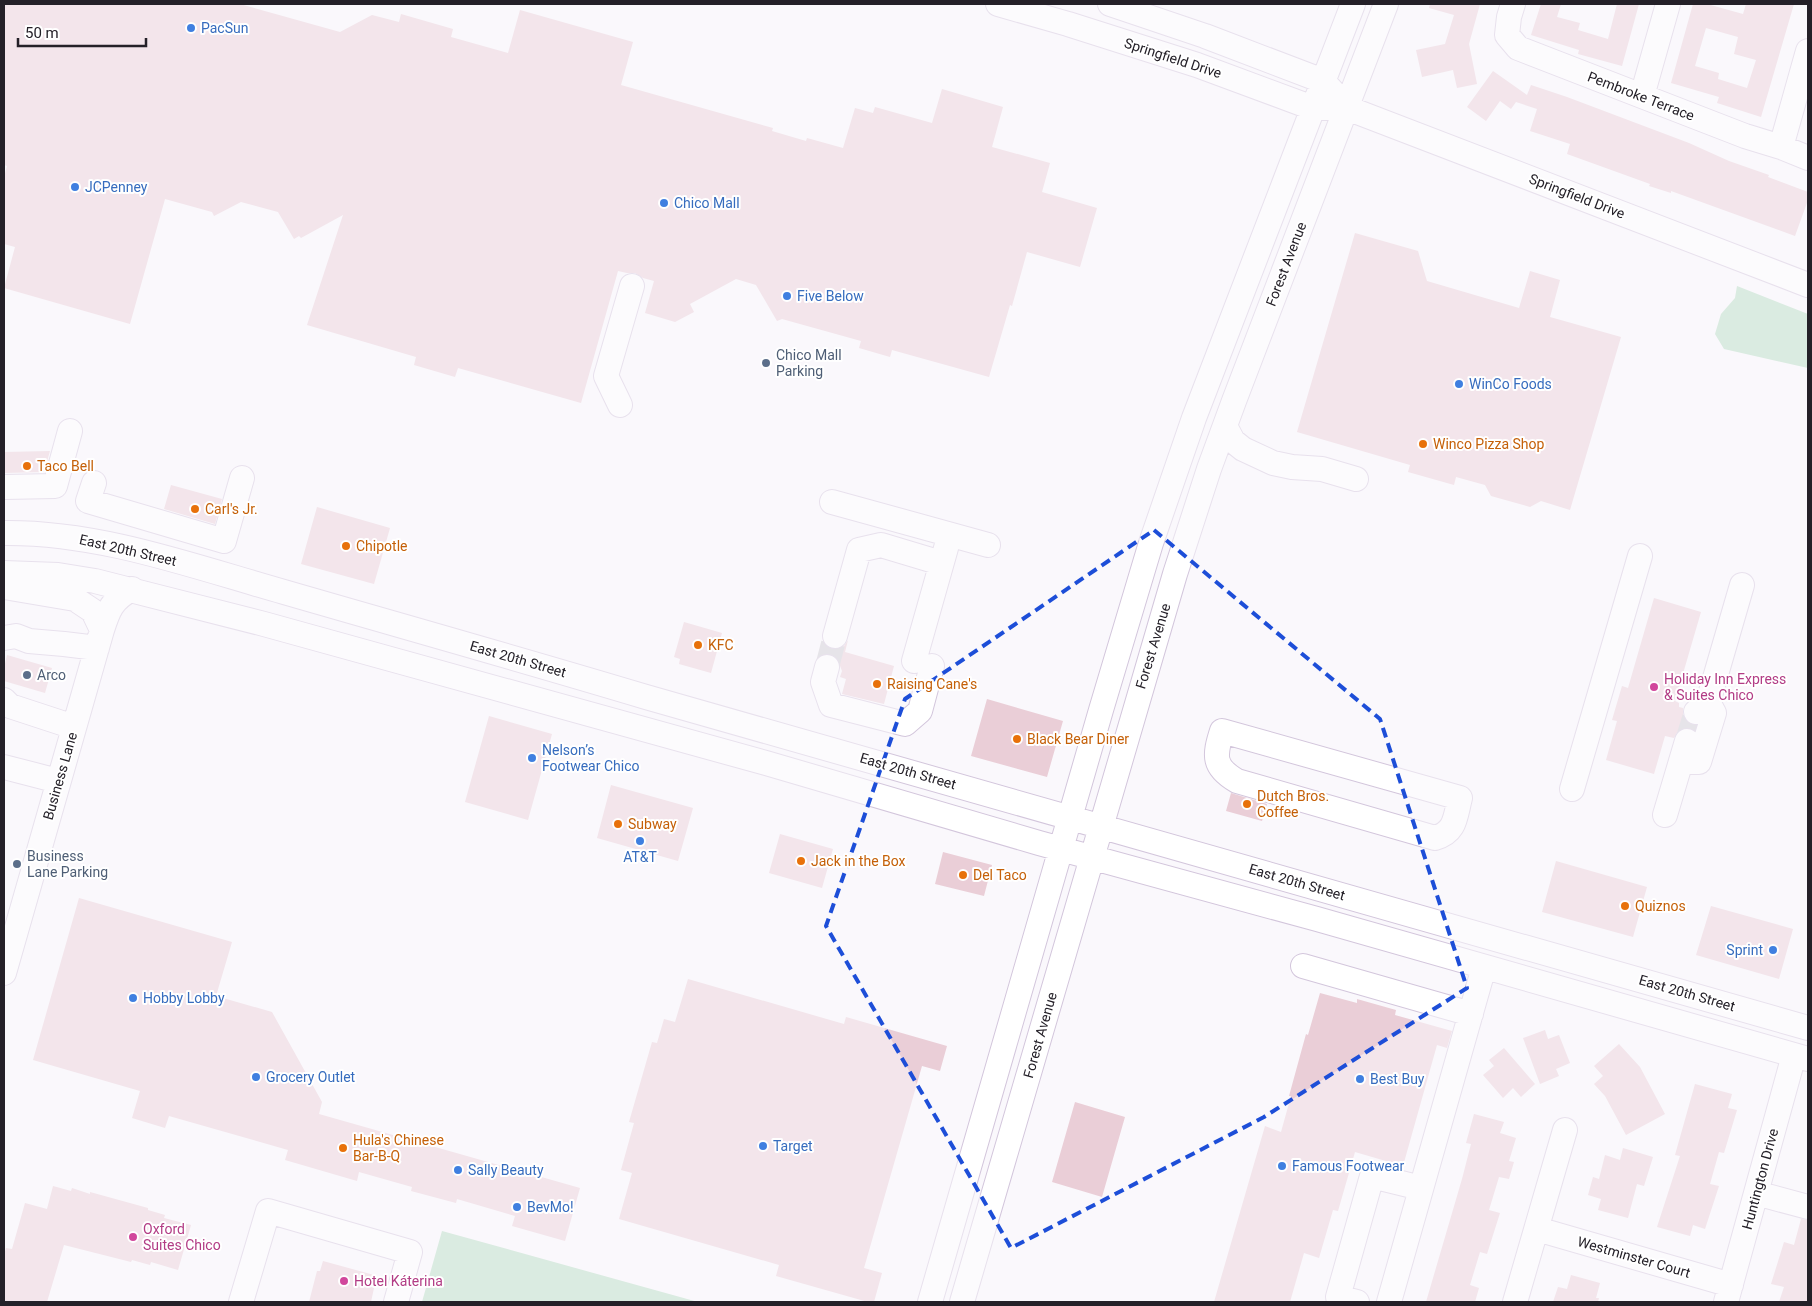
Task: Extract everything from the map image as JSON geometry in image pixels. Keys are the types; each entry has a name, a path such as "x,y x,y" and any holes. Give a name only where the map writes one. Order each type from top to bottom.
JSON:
{"street":[{"name":"Springfield Drive","path":"998,4 1197,65 1313,108 1346,108 1807,281"},
{"name":"Springfield Drive","path":"1110,4 1205,36 1323,82 1346,108"},
{"path":"930,1302 1135,594 1176,468 1240,294 1353,4"},
{"name":"Forest Avenue","path":"962,1302 1169,591 1225,426 1386,4"},
{"name":"Pembroke Terrace","path":"1513,4 1509,16 1507,35 1518,48 1745,136 1808,158"},
{"path":"1642,96 1668,4"},
{"path":"1781,147 1808,51"},
{"path":"620,406 606,376 632,286"},
{"path":"1225,426 1233,441 1243,449 1273,463 1292,467 1322,469 1356,479"},
{"path":"4,487 55,486 70,431"},
{"path":"94,482 88,501 224,540 242,478"},
{"path":"832,502 988,545"},
{"name":"East 20th Street","path":"4,533 51,535 95,541 137,550 764,731 1808,1028"},
{"path":"827,667 823,682 831,705 905,724 920,711 923,663 942,563 950,534"},
{"path":"835,636 859,550 881,546 942,563"},
{"path":"1572,789 1640,556"},
{"path":"4,573 68,576 132,589 264,624 756,760 1091,858 1801,1057"},
{"path":"241,618 250,582"},
{"path":"1665,815 1684,751 1699,762 1714,713 1702,707 1742,585"},
{"path":"4,587 75,599 93,611 99,639 64,644 29,641 16,636 4,638"},
{"name":"Business Lane","path":"4,973 99,639 110,607 132,589"},
{"path":"264,624 274,589"},
{"path":"4,700 10,706 74,727"},
{"path":"756,760 764,731"},
{"path":"1222,731 1460,798 1451,830 1446,835 1435,838 1237,781 1225,774 1218,765 1216,753 1222,731"},
{"path":"4,767 58,782"},
{"path":"1303,966 1471,1014"},
{"path":"1389,1302 1484,967"},
{"name":"Huntington Drive","path":"1728,1294 1756,1193 1801,1057"},
{"path":"1515,1302 1565,1130"},
{"path":"1357,1302 1338,1297 1372,1176 1421,1188"},
{"path":"1756,1193 1808,1207"},
{"path":"241,1302 268,1210 410,1252 396,1302"},
{"name":"Westminster Court","path":"1536,1230 1728,1294"}],"highlighted area":[{"path":"1154,530 1380,719 1467,988 1264,1117 1011,1248 826,926 905,699"}],"green space":[{"path":"1737,286 1808,314 1808,368 1724,349 1715,334 1721,314 1735,298"},
{"path":"442,1231 698,1302 422,1302"}],"building":[{"name":"Chico Mall","path":"4,4 240,4 340,32 372,15 399,22 401,14 453,29 451,37 508,53 520,10 633,42 621,85 773,128 772,131 806,141 807,138 843,148 855,108 873,113 875,107 932,123 942,89 1003,107 992,147 1050,163 1042,192 1097,208 1080,267 1027,252 989,377 892,350 890,357 859,348 861,341 782,319 777,321 756,285 736,279 690,304 694,312 675,322 645,313 654,281 643,278 635,273 618,271 581,403 458,368 455,377 414,365 416,357 307,325 343,215 301,238 299,236 294,239 278,212 241,202 214,216 212,212 165,199 130,324 4,288 15,247 4,244 4,177 7,166 4,165"},
{"path":"1430,4 1480,4 1469,44 1477,84 1457,88 1453,70 1422,77 1416,50 1445,44 1454,15 1429,8"},
{"path":"1541,4 1561,4 1557,17 1580,23 1578,30 1608,39 1617,4 1639,4 1622,66 1578,54 1579,50 1531,35"},
{"path":"1693,4 1707,4 1743,14 1746,4 1794,4 1761,117 1717,103 1719,97 1671,83","holes":["1706,28 1738,37 1734,54 1756,60 1747,88 1718,79 1719,73 1695,66"]},
{"path":"1493,71 1527,95 1531,85 1567,97 1689,143 1808,192 1808,200 1795,236 1671,191 1671,193 1649,186 1650,184 1567,154 1570,144 1530,131 1537,109 1516,102 1511,109 1500,101 1486,121 1467,107"},
{"name":"WinCo Foods","path":"1355,233 1418,251 1427,281 1519,308 1530,271 1560,280 1550,317 1621,337 1570,510 1541,501 1530,507 1491,496 1485,485 1456,477 1454,485 1408,472 1410,465 1297,432"},
{"name":"Taco Bell","path":"50,451 44,472 4,473 4,452"},
{"name":"Carl's Jr.","path":"171,485 222,499 215,524 164,509"},
{"name":"Chipotle","path":"317,507 390,528 374,584 301,564"},
{"name":"Holiday Inn Express & Suites Chico","path":"1654,598 1701,612 1675,701 1679,703 1679,707 1683,708 1685,720 1691,725 1696,725 1694,730 1684,728 1678,731 1674,738 1665,736 1654,774 1606,760 1617,721 1612,720 1622,686 1628,688"},
{"name":"KFC","path":"684,622 722,633 711,673 679,664 680,659 674,657"},
{"path":"848,640 845,652 894,666 884,704 842,694 846,679 840,677 842,671 837,658 830,654 818,657 823,641 831,649 838,649 844,646"},
{"name":"Arco","path":"7,655 52,668 45,693 4,681"},
{"name":"Black Bear Diner","path":"987,699 1063,721 1047,777 971,756"},
{"path":"489,716 552,734 528,820 465,802"},
{"path":"611,785 693,808 678,861 597,838"},
{"name":"Dutch Bros. Coffee","path":"1231,793 1267,804 1262,821 1226,811"},
{"name":"Jack in the Box","path":"780,834 833,849 822,888 769,873"},
{"name":"Del Taco","path":"943,852 992,865 984,896 935,884"},
{"path":"1556,861 1647,887 1633,937 1542,912"},
{"path":"79,898 232,942 216,996 272,1012 322,1102 319,1114 580,1188 565,1241 512,1226 515,1216 457,1199 456,1203 411,1191 412,1187 359,1172 357,1181 285,1160 288,1150 169,1116 165,1128 132,1118 140,1091 33,1060"},
{"path":"1711,906 1793,929 1779,979 1696,955"},
{"name":"Target","path":"688,979 844,1024 846,1017 947,1046 940,1071 922,1066 864,1268 882,1273 874,1302 868,1302 776,1276 779,1265 619,1219 632,1173 621,1170 634,1123 629,1122 652,1042 657,1043 664,1019 675,1022"},
{"path":"1320,993 1357,1003 1357,999 1396,1010 1395,1015 1452,1031 1447,1048 1437,1045 1403,1166 1355,1152 1338,1211 1333,1210 1319,1258 1304,1253 1290,1302 1214,1302 1265,1126 1281,1132 1306,1034 1308,1035"},
{"path":"1545,1030 1548,1039 1559,1035 1570,1063 1556,1069 1559,1076 1540,1084 1523,1038"},
{"path":"1619,1044 1640,1067 1665,1114 1626,1135 1605,1096 1594,1084 1603,1076 1594,1066"},
{"path":"1504,1048 1535,1084 1521,1097 1513,1088 1503,1098 1483,1075 1494,1066 1489,1060"},
{"path":"1695,1084 1732,1094 1728,1108 1737,1110 1724,1153 1719,1152 1710,1184 1719,1186 1705,1229 1693,1225 1690,1236 1657,1227 1680,1156 1675,1155"},
{"path":"1075,1102 1125,1117 1102,1197 1052,1182"},
{"path":"1474,1114 1504,1122 1500,1133 1516,1138 1509,1161 1514,1162 1509,1179 1499,1177 1489,1210 1500,1213 1487,1254 1480,1252 1470,1285 1479,1288 1475,1302 1426,1302 1471,1144 1466,1143"},
{"path":"1623,1148 1653,1157 1644,1186 1637,1184 1628,1218 1598,1210 1601,1199 1588,1195 1593,1177 1599,1179 1605,1155 1620,1160"},
{"name":"Oxford Suites Chico","path":"53,1186 71,1191 72,1188 90,1194 90,1192 148,1208 148,1210 165,1215 164,1218 191,1225 178,1270 151,1262 150,1265 132,1260 131,1262 64,1245 47,1302 4,1302 4,1255 6,1248 12,1249 25,1203 47,1209"},
{"path":"1801,1219 1808,1220 1808,1302 1779,1302 1784,1287 1771,1284 1784,1242 1794,1245"},
{"name":"Hotel Káterina","path":"323,1261 374,1275 371,1287 374,1288 371,1302 309,1302 317,1271 320,1271"},
{"path":"1571,1275 1600,1283 1596,1298 1599,1298 1598,1302 1553,1302 1558,1287 1567,1289"}],"tunnel":[{"path":"827,667 835,636"},
{"path":"1687,741 1696,712"}],"place":[{"name":"PacSun","path":"191,28"},
{"name":"JCPenney","path":"75,187"},
{"name":"Chico Mall","path":"664,203"},
{"name":"Five Below","path":"787,296"},
{"name":"Chico Mall Parking","path":"766,363"},
{"name":"WinCo Foods","path":"1459,384"},
{"name":"Winco Pizza Shop","path":"1423,444"},
{"name":"Taco Bell","path":"27,466"},
{"name":"Carl's Jr.","path":"195,509"},
{"name":"Chipotle","path":"346,546"},
{"name":"KFC","path":"698,645"},
{"name":"Arco","path":"27,675"},
{"name":"Raising Cane's","path":"877,684"},
{"name":"Holiday Inn Express & Suites Chico","path":"1654,687"},
{"name":"Black Bear Diner","path":"1017,739"},
{"name":"Nelson’s Footwear Chico","path":"532,758"},
{"name":"Dutch Bros. Coffee","path":"1247,804"},
{"name":"Subway","path":"618,824"},
{"name":"AT&T","path":"640,841"},
{"name":"Jack in the Box","path":"801,861"},
{"name":"Business Lane Parking","path":"17,864"},
{"name":"Del Taco","path":"963,875"},
{"name":"Quiznos","path":"1625,906"},
{"name":"Sprint","path":"1773,950"},
{"name":"Hobby Lobby","path":"133,998"},
{"name":"Grocery Outlet","path":"256,1077"},
{"name":"Best Buy","path":"1360,1079"},
{"name":"Target","path":"763,1146"},
{"name":"Hula's Chinese Bar-B-Q","path":"343,1148"},
{"name":"Famous Footwear","path":"1282,1166"},
{"name":"Sally Beauty","path":"458,1170"},
{"name":"BevMo!","path":"517,1207"},
{"name":"Oxford Suites Chico","path":"133,1237"},
{"name":"Hotel Káterina","path":"344,1281"}]}
